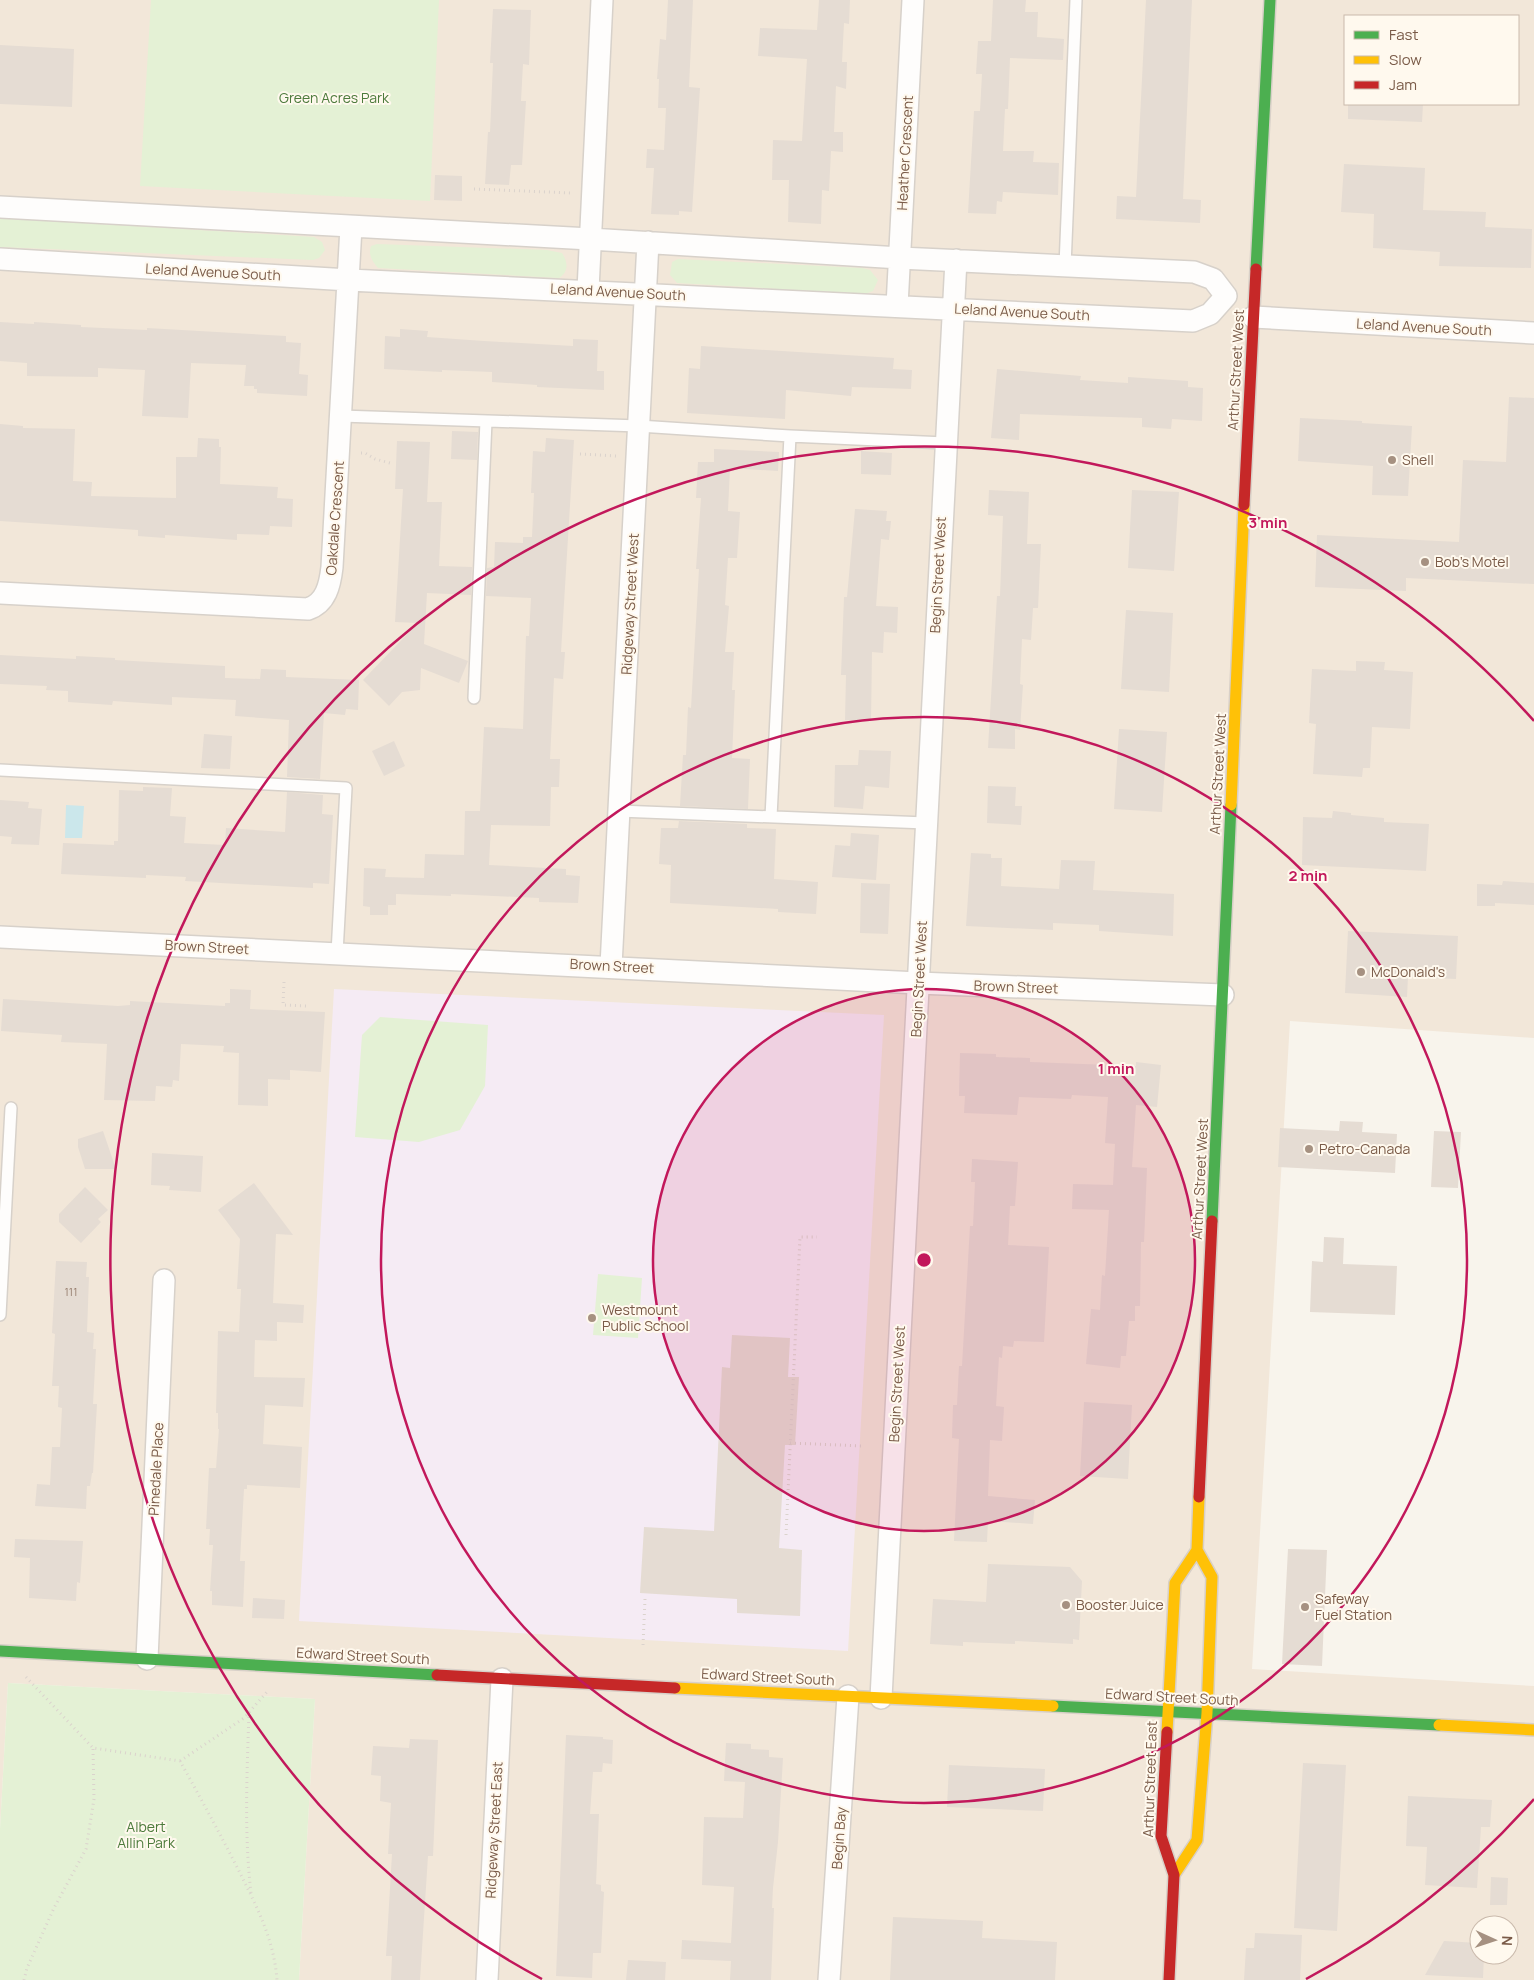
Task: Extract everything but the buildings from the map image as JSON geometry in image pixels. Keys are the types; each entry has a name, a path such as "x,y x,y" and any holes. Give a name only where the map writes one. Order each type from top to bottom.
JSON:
{"main road":[{"name":"Arthur Street West","path":"1197,1550 1254,307 1270,0"},
{"path":"1167,1712 1175,1583 1197,1550 1212,1577 1207,1713 1197,1840 1174,1875"},
{"name":"Edward Street South","path":"0,1651 502,1679 1534,1730"},
{"name":"Arthur Street East","path":"1167,1712 1161,1836 1174,1875 1169,1980"}],"street":[{"path":"588,290 602,0"},
{"name":"Heather Crescent","path":"897,306 913,0"},
{"path":"0,208 351,228 648,242 900,258 1194,272 1213,279 1226,296"},
{"name":"Oakdale Crescent","path":"0,593 280,608 308,609 317,606 330,588 351,228"},
{"name":"Ridgeway Street West","path":"611,966 648,242"},
{"name":"Leland Avenue South","path":"0,259 349,280 588,290 1193,321 1210,314 1226,296 1254,307 1534,333"},
{"name":"Begin Street West","path":"881,1698 956,260"},
{"name":"Brown Street","path":"0,937 611,966 918,983 1223,995"},
{"name":"Pinedale Place","path":"147,1658 164,1280"},
{"name":"Ridgeway Street East","path":"486,1980 502,1679"},
{"name":"Begin Bay","path":"829,1980 848,1696"}],"lane":[{"path":"1065,266 1076,0"},
{"path":"341,416 639,426 790,436 945,443"},
{"path":"474,698 486,421"},
{"path":"771,817 790,436"},
{"path":"0,770 346,788 337,953"},
{"path":"619,810 926,823"},
{"path":"0,1315 10,1108"}],"path":[{"path":"474,189 592,194"},
{"path":"339,452 365,453 375,460 390,463"},
{"path":"580,454 637,457"},
{"path":"284,982 283,1005 306,1006"},
{"path":"786,1535 800,1237 817,1237"},
{"path":"790,1443 863,1446"},
{"path":"643,1645 645,1599"},
{"path":"0,1651 93,1748 180,1761 244,1718 289,1667"},
{"path":"249,1712 246,1816 247,1860 252,1897"},
{"path":"24,1980 27,1968 54,1908 86,1849 94,1799 93,1748"},
{"path":"180,1761 216,1825 252,1897 270,1940 276,1961 277,1980"}],"shaded area":[{"path":"0,0 1534,0 1534,1038 1290,1021 1252,1669 1534,1686 1534,1980 299,1980 315,1699 8,1683 0,1829"},
{"name":"Westmount Public School","path":"334,989 884,1015 848,1651 299,1621"}],"green space":[{"name":"Green Acres Park","path":"151,0 439,0 430,201 140,186"},
{"path":"0,218 314,237 322,242 325,250 319,258 313,260 0,247"},
{"path":"377,244 547,250 562,253 566,270 559,278 378,268 370,255 371,246"},
{"path":"678,259 862,268 870,270 878,280 873,291 865,294 677,283 670,275 672,262"},
{"path":"380,1017 488,1025 485,1086 460,1130 419,1142 355,1137 362,1035"},
{"path":"598,1274 642,1278 638,1338 593,1335"},
{"name":"Albert Allin Park","path":"8,1683 315,1699 299,1980 0,1980 0,1829"}],"water":[{"path":"66,805 84,806 82,838 65,838"}],"traffic: fast":[{"path":"1256,269 1270,0"},
{"path":"1212,1221 1231,805"},
{"path":"0,1651 437,1675"},
{"path":"1053,1706 1439,1725"}],"traffic: slow":[{"path":"1231,805 1244,505"},
{"path":"1174,1875 1197,1840 1207,1713 1212,1577 1197,1550 1199,1497"},
{"path":"1167,1732 1175,1583 1197,1550"},
{"path":"675,1688 1053,1706"},
{"path":"1439,1725 1534,1730"}],"traffic: jam":[{"path":"1244,505 1256,269"},
{"path":"1199,1497 1212,1221"},
{"path":"437,1675 675,1688"},
{"path":"1167,1732 1161,1836 1174,1875 1169,1980"}],"place":[{"name":"Shell","path":"1392,460"},
{"name":"Bob's Motel","path":"1425,562"},
{"name":"McDonald's","path":"1361,972"},
{"name":"Petro-Canada","path":"1309,1149"},
{"name":"Westmount Public School","path":"592,1318"},
{"name":"Booster Juice","path":"1066,1605"},
{"name":"Safeway Fuel Station","path":"1305,1607"}]}
